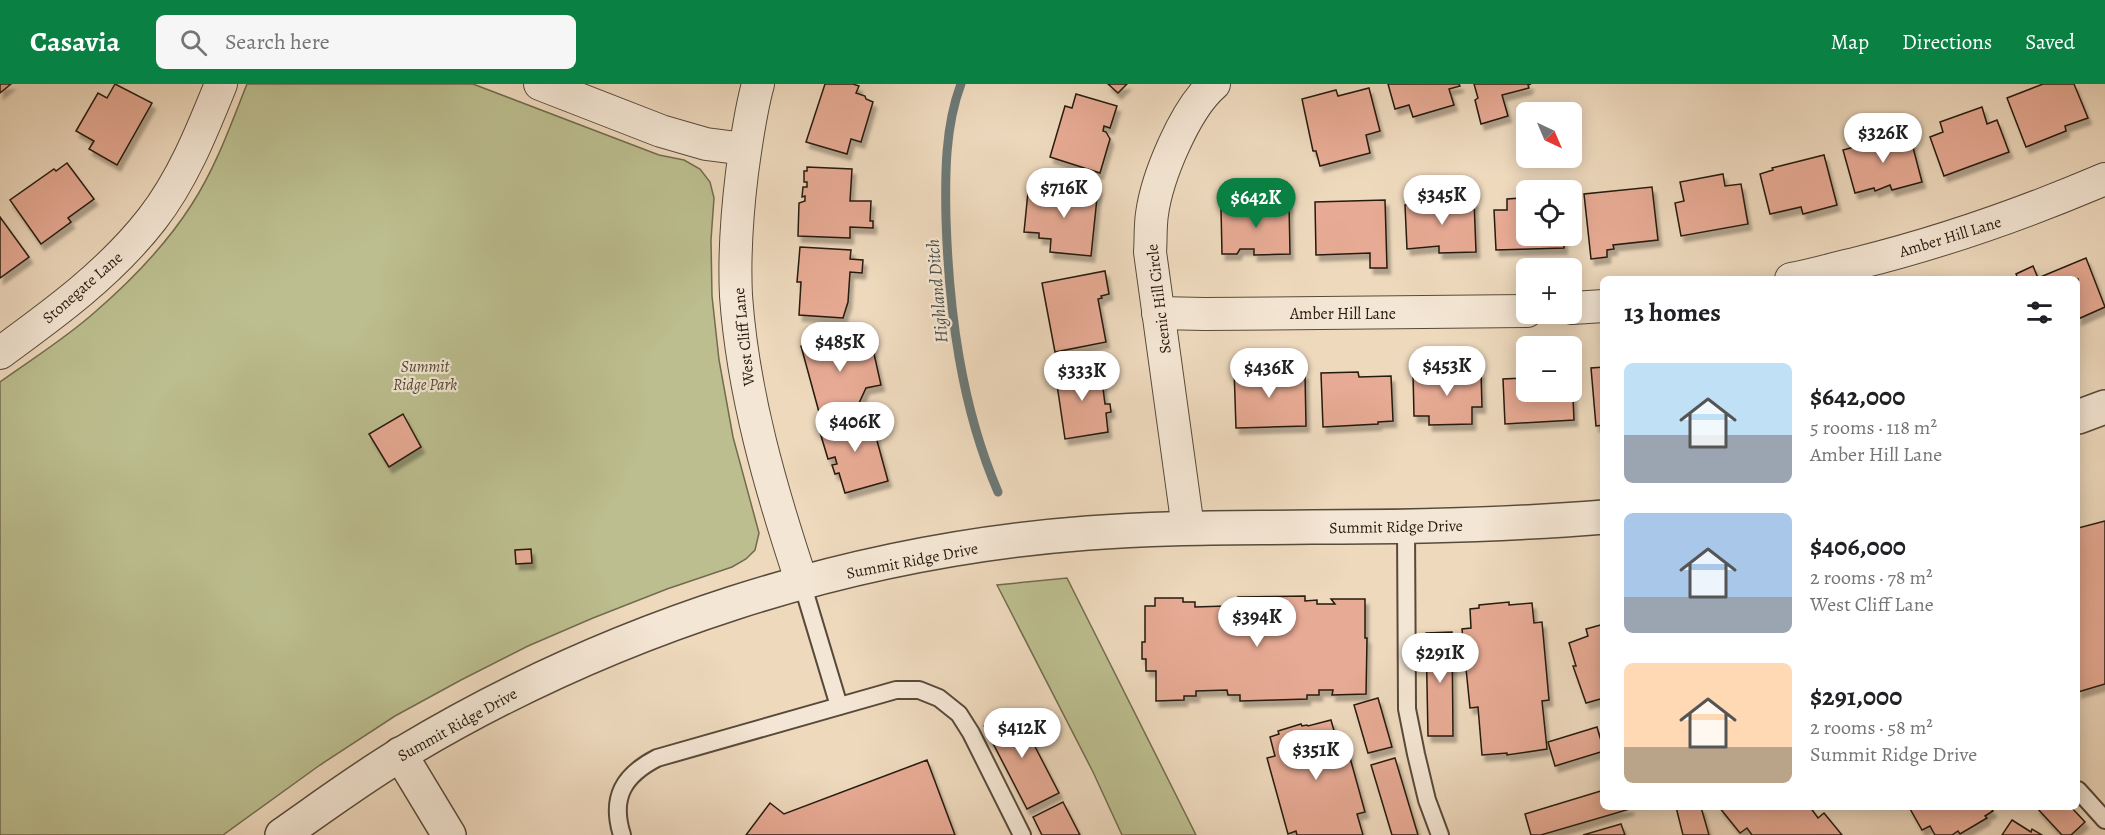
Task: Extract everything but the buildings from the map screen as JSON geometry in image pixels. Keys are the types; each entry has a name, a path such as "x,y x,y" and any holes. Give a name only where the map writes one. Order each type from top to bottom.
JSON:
{"street":[{"name":"Stonegate Lane","path":"0,352 72,298 116,260 152,218 179,177 204,127 221,84"},
{"path":"540,84 661,131 706,144 745,149"},
{"name":"West Cliff Lane","path":"758,84 745,149 739,199 736,295 750,400 786,536 802,584"},
{"name":"Scenic Hill Circle","path":"1188,528 1150,252 1152,214 1163,169 1184,125 1214,84"},
{"name":"Amber Hill Lane","path":"1803,276 1966,232 2043,206 2105,178"},
{"path":"1582,307 1600,306"},
{"name":"Amber Hill Lane","path":"1158,313 1516,311"},
{"path":"2080,416 2105,407"},
{"name":"Summit Ridge Drive","path":"282,835 400,754 505,696 581,661 651,632 733,604 870,566 954,550 1088,532 1188,528 1406,526 1600,518"},
{"path":"400,754 449,835"}],"lane":[{"path":"1406,526 1407,709 1427,800 1440,835"},
{"path":"802,584 839,706"},
{"path":"622,835 618,824 618,801 625,783 639,767 657,758 896,690 919,690 939,698 959,714 972,733 1022,835"},
{"path":"2080,792 2105,820"}],"green space":[{"name":"Summit Ridge Park","path":"247,84 473,84 659,155 684,160 700,169 710,182 714,198 711,240 712,296 719,360 733,437 759,533 755,550 746,559 732,567 593,618 528,646 461,680 395,716 320,765 223,835 0,835 0,382 84,322 160,248 201,190"},
{"path":"1067,578 1196,835 1122,835 1093,772 997,585"}],"waterway":[{"name":"Highland Ditch","path":"961,84 952,117 946,168 950,289 966,392 985,459 998,492"}]}
